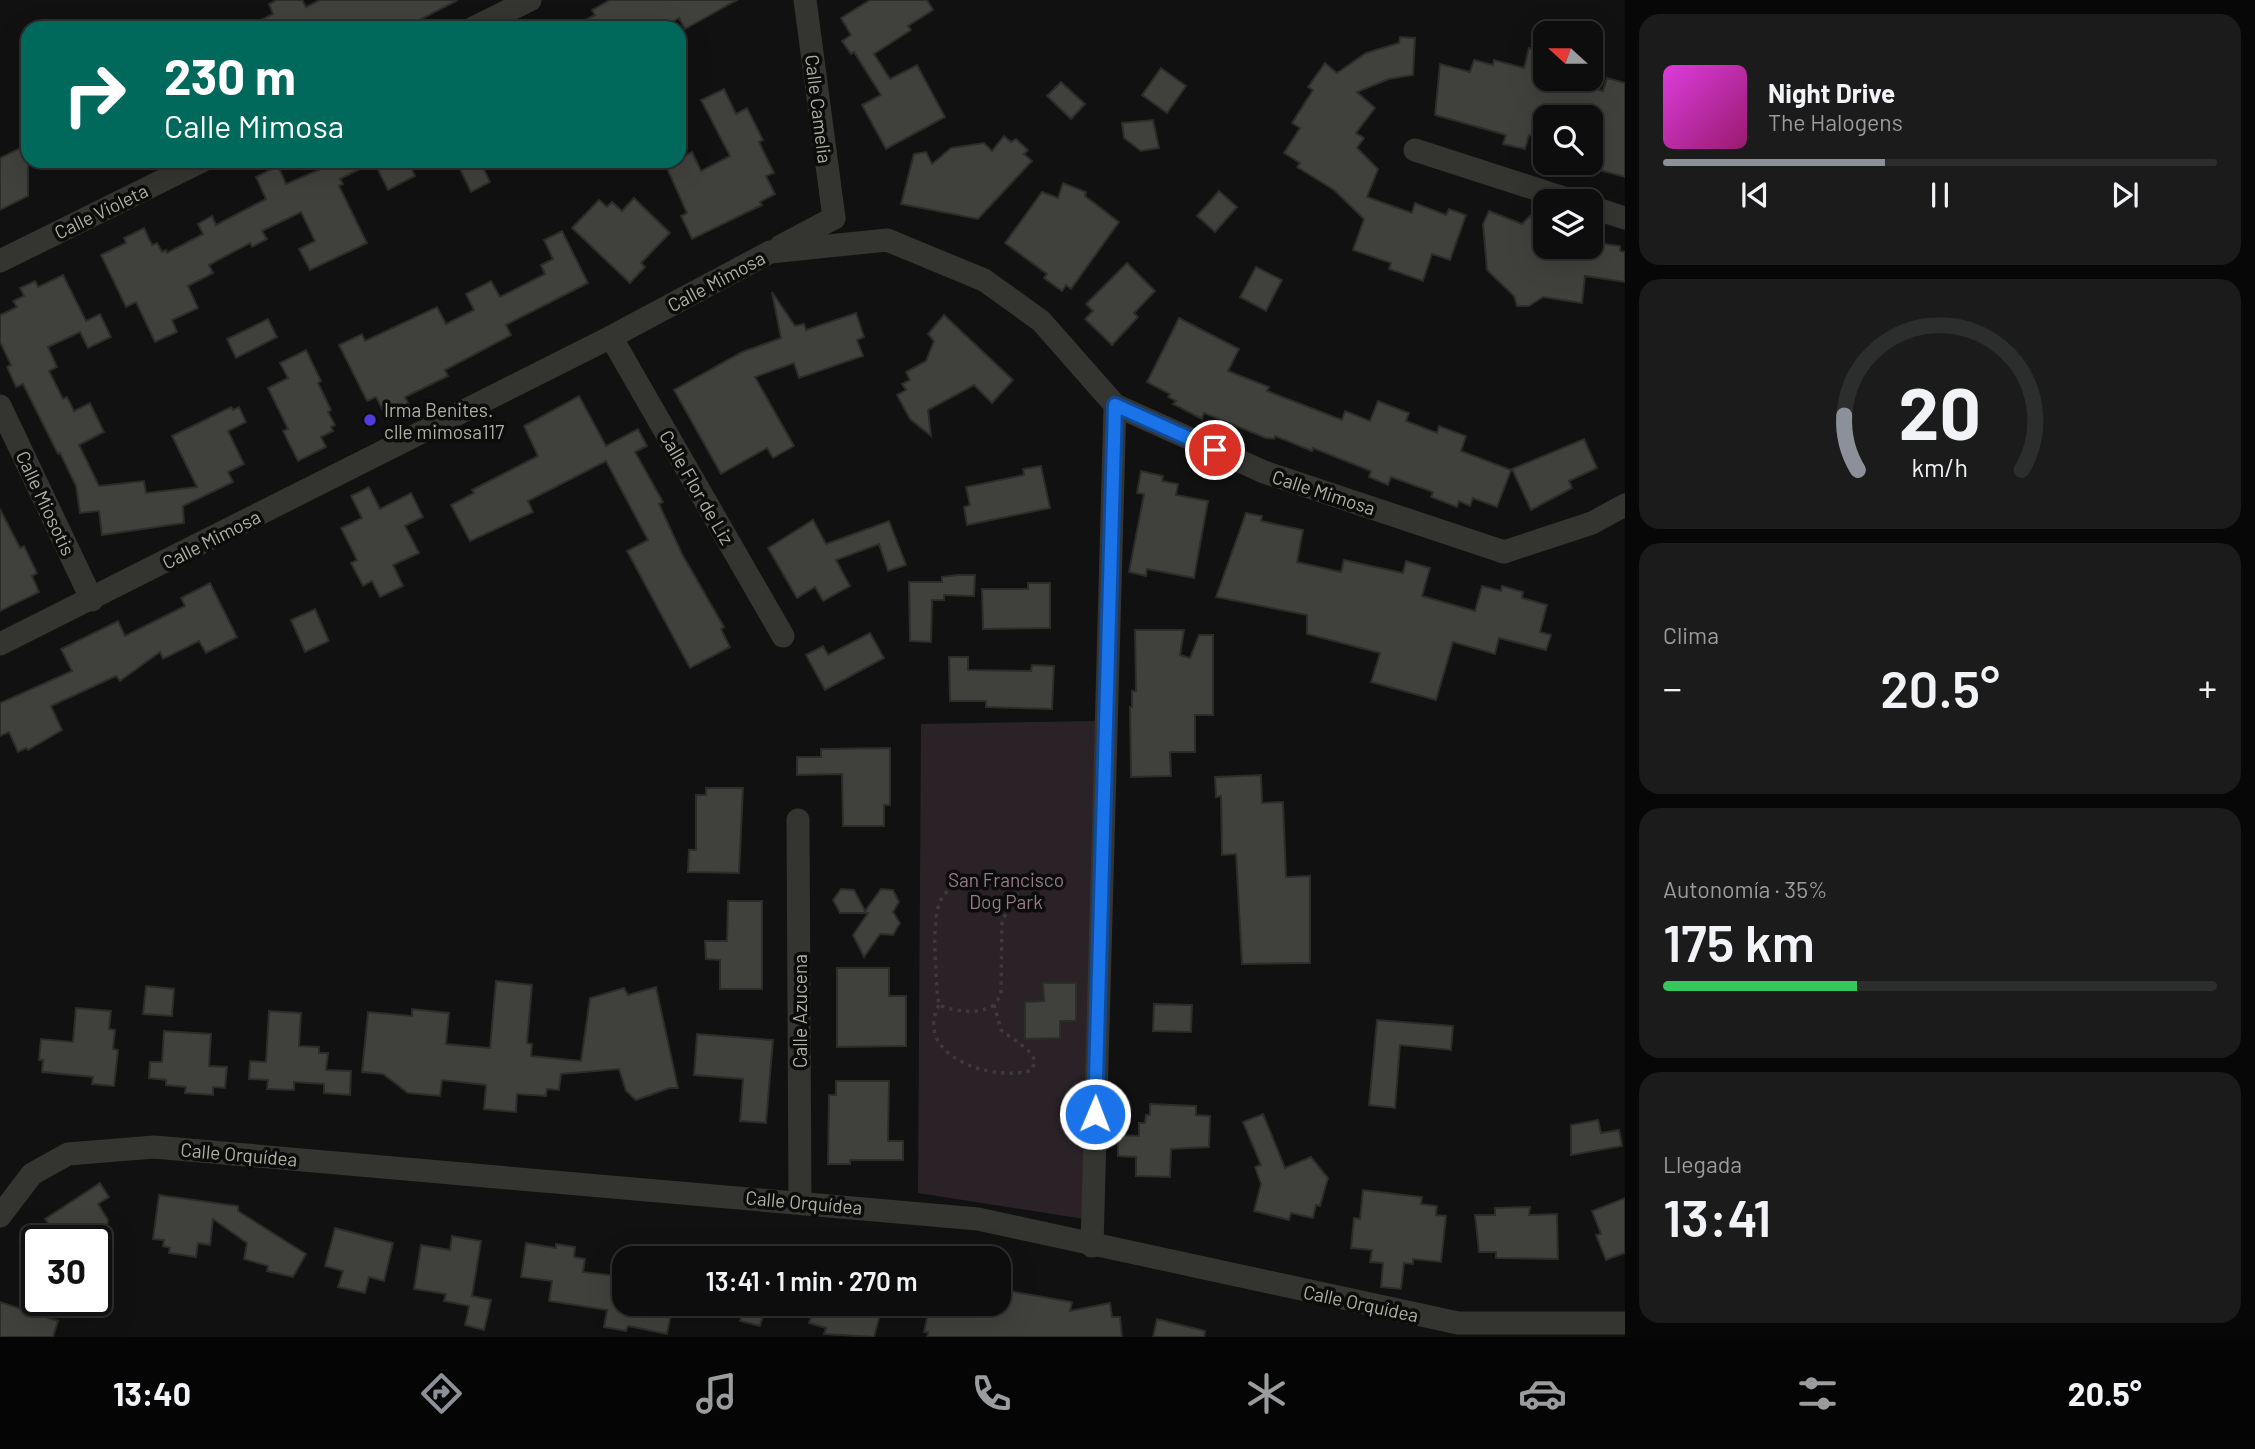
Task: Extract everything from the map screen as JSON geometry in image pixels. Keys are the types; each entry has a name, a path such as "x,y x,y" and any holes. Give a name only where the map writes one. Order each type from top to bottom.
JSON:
{"street":[{"path":"487,21 528,0"},
{"name":"Calle Camelia","path":"805,0 834,218"},
{"path":"1415,150 1536,189"},
{"name":"Calle Violeta","path":"0,261 188,168"},
{"path":"1603,211 1625,218"},
{"path":"771,252 834,218 887,240"},
{"name":"Calle Mimosa","path":"0,644 611,337 771,252 887,240 984,280 1041,321 1115,405 1265,472 1504,552 1592,523 1625,505"},
{"name":"Calle Flor de Liz","path":"611,337 783,636"},
{"path":"1092,1246 1115,405"},
{"name":"Calle Miosotis","path":"0,406 92,600"},
{"name":"Calle Azucena","path":"798,820 800,1202"},
{"name":"Calle Orquídea","path":"0,1216 32,1174 68,1154 155,1147 978,1219 1092,1246 1458,1323 1625,1323"}],"path":[{"path":"939,1005 966,1011 984,1011 995,1005 1001,995 1002,920 1018,897 1016,890 1004,878 986,874 953,885 938,906 939,1005 933,1025 939,1041 961,1063 1018,1075 1032,1070 1035,1060 1027,1049 1001,1030 995,1005"}],"green space":[{"name":"San Francisco Dog Park","path":"1096,721 1084,1219 918,1193 921,724"}],"building":[{"path":"277,0 302,0 306,7 320,0 458,0 418,21 259,21 273,14 269,4"},
{"path":"610,0 737,0 686,28 686,21 681,21 679,18 674,21 583,21 595,15 592,10"},
{"path":"870,0 927,0 933,10 908,26 911,30 874,54 890,79 917,65 945,117 886,149 862,105 881,95 854,52 851,54 842,41 851,35 841,18"},
{"path":"1400,37 1415,38 1413,75 1389,79 1357,92 1375,108 1356,133 1364,138 1357,148 1378,169 1367,197 1412,213 1415,203 1446,215 1449,209 1466,215 1450,260 1432,254 1423,281 1389,269 1391,263 1353,250 1364,219 1334,190 1297,167 1300,163 1284,153 1300,128 1292,123 1313,90 1308,87 1325,63 1337,73 1366,53 1399,43"},
{"path":"1529,48 1533,49 1533,91 1603,91 1607,78 1625,83 1625,177 1603,171 1603,105 1533,105 1533,136 1529,135 1525,149 1503,144 1506,135 1435,115 1440,64 1470,72 1474,60 1493,65 1494,60 1524,68"},
{"path":"1161,68 1186,86 1167,113 1142,95"},
{"path":"1061,82 1085,104 1071,119 1047,96"},
{"path":"724,89 736,114 747,108 763,140 759,142 774,173 766,176 775,194 760,202 762,205 692,239 681,216 687,213 667,168 686,168 686,155 692,152 701,171 730,156 701,100"},
{"path":"1153,120 1159,148 1141,151 1124,138 1122,123"},
{"path":"1004,136 1011,142 1016,139 1028,150 1024,154 1032,161 978,219 901,204 914,154 926,152 932,164 951,148 984,143 992,151"},
{"path":"21,148 21,168 28,168 28,196 0,210 0,158"},
{"path":"279,168 286,184 324,168 362,168 340,179 343,184 339,186 367,243 310,270 299,249 315,241 301,212 262,231 267,239 252,247 250,243 209,265 213,273 188,286 198,308 172,320 177,332 155,342 136,302 126,307 101,255 126,243 124,238 144,228 152,245 157,243 162,252 166,250 167,253 203,234 198,224 212,216 216,225 266,199 256,177"},
{"path":"377,168 411,168 415,176 388,190"},
{"path":"459,168 483,168 490,182 471,192"},
{"path":"1063,183 1086,192 1085,196 1119,222 1071,289 1066,285 1062,291 1044,278 1047,274 1005,243 1042,192 1058,198"},
{"path":"1219,191 1237,207 1215,232 1197,216"},
{"path":"634,198 670,233 641,263 645,267 630,283 572,228 599,200 607,207 612,202 622,211"},
{"path":"1489,211 1522,224 1530,216 1533,219 1533,259 1603,259 1603,244 1620,246 1620,251 1625,252 1625,282 1585,276 1582,303 1543,297 1529,306 1517,306 1514,296 1487,270 1483,224"},
{"path":"562,231 588,283 506,325 511,335 445,370 448,376 405,397 411,409 388,420 376,397 367,401 339,345 362,334 365,341 437,307 446,324 474,310 466,294 491,281 500,297 545,274 541,265 553,259 544,240"},
{"path":"1127,263 1155,291 1134,313 1138,317 1112,345 1085,319 1093,311 1086,304"},
{"path":"1256,267 1282,280 1266,311 1240,297"},
{"path":"63,275 86,321 100,314 111,337 88,348 80,332 48,347 57,367 49,371 63,399 67,397 74,411 90,403 104,432 79,445 99,486 144,481 146,493 197,487 172,436 231,407 233,410 239,407 246,422 228,431 244,464 228,472 233,482 183,506 184,523 102,535 99,511 80,513 76,486 60,453 58,454 23,384 16,387 7,367 11,365 0,342 0,315 17,307 13,301 24,296 20,288 35,281 38,287"},
{"path":"772,292 795,326 804,324 806,330 856,313 864,337 857,340 863,356 799,378 794,363 755,377 794,446 773,458 767,448 721,474 674,390 742,352 781,338"},
{"path":"944,315 1013,380 992,403 974,385 928,410 931,436 910,419 897,395 906,390 902,384 910,380 906,372 926,361 934,341 928,334"},
{"path":"1179,318 1239,349 1228,371 1269,387 1267,391 1342,420 1345,411 1370,421 1378,401 1409,413 1406,421 1437,433 1439,426 1466,436 1461,451 1511,470 1497,507 1473,498 1470,506 1459,501 1457,507 1431,497 1433,492 1391,477 1388,485 1369,477 1371,471 1313,448 1312,451 1275,436 1274,439 1266,438 1204,413 1202,419 1173,404 1176,401 1168,397 1170,394 1147,382"},
{"path":"268,319 277,337 236,358 227,339"},
{"path":"306,350 321,381 318,383 335,425 331,427 333,431 321,437 326,447 298,461 283,431 288,429 268,388 288,378 280,363"},
{"path":"579,396 606,446 638,429 647,446 635,452 663,502 659,504 682,554 724,627 721,629 730,647 690,668 627,551 648,540 606,461 528,501 533,512 470,541 451,505 474,493 472,490 538,456 524,426"},
{"path":"1584,439 1597,468 1569,481 1572,488 1531,510 1512,469"},
{"path":"1041,466 1050,508 967,525 964,507 970,505 966,487 1024,475 1023,469"},
{"path":"1141,471 1163,476 1162,481 1178,484 1176,495 1208,501 1194,578 1147,569 1146,576 1129,572 1144,494 1137,493"},
{"path":"369,487 380,509 411,493 423,517 405,526 419,553 393,565 403,586 380,597 372,581 363,586 351,563 357,560 341,528 362,518 351,496"},
{"path":"0,509 20,548 24,546 37,573 32,576 39,592 0,611"},
{"path":"1246,513 1262,516 1261,521 1303,530 1297,562 1341,572 1344,560 1403,573 1406,561 1430,568 1422,596 1475,611 1482,586 1501,591 1502,586 1523,592 1522,598 1547,605 1540,632 1551,635 1546,650 1499,638 1495,654 1453,642 1436,700 1371,682 1380,653 1307,634 1307,615 1216,597"},
{"path":"813,520 826,544 889,521 906,565 888,571 879,544 836,560 850,586 823,601 815,587 797,598 768,548"},
{"path":"975,575 974,596 944,595 944,600 932,600 931,642 910,641 909,582 942,582 942,577"},
{"path":"210,583 237,637 206,653 199,641 163,659 160,652 120,681 116,676 51,706 62,730 28,750 26,748 18,752 9,732 0,736 0,703 72,671 61,649 118,621 125,636 185,606 181,598"},
{"path":"1028,583 1050,583 1050,628 983,629 982,589 1028,589"},
{"path":"315,609 329,641 305,652 291,620"},
{"path":"1135,630 1184,630 1180,655 1190,658 1199,635 1213,635 1213,715 1195,715 1195,752 1170,752 1171,776 1131,777 1130,707 1132,691 1136,691"},
{"path":"870,633 884,658 825,690 806,655 823,646 828,655"},
{"path":"949,657 968,657 968,670 1031,671 1032,665 1054,666 1052,709 986,707 986,701 950,701"},
{"path":"890,748 890,805 884,805 884,826 843,826 842,774 797,775 797,757 821,757 821,749"},
{"path":"1261,775 1262,803 1283,802 1286,877 1310,876 1310,963 1242,964 1236,854 1222,855 1221,796 1216,797 1215,777"},
{"path":"706,788 743,788 739,873 688,872 689,850 696,850 696,795 706,795"},
{"path":"841,889 854,890 865,911 881,889 893,890 899,902 893,912 900,923 893,935 880,934 864,957 853,935 868,913 840,913 833,900"},
{"path":"728,901 762,901 762,989 720,989 720,960 706,959 705,941 727,941"},
{"path":"837,968 889,968 889,996 906,996 906,1046 837,1047"},
{"path":"496,981 532,985 527,1043 532,1044 531,1056 581,1061 590,998 624,988 628,995 656,987 678,1088 670,1088 636,1100 626,1091 619,1069 561,1074 559,1090 547,1089 546,1096 517,1094 516,1112 484,1109 486,1085 442,1080 440,1096 408,1093 383,1074 362,1072 368,1012 412,1016 412,1009 449,1013 446,1044 490,1048"},
{"path":"1043,983 1076,983 1076,1021 1060,1021 1060,1038 1025,1039 1025,1002 1044,1001"},
{"path":"146,986 174,989 172,1016 143,1014"},
{"path":"1154,1004 1192,1005 1191,1032 1153,1031"},
{"path":"76,1008 111,1011 109,1029 115,1030 113,1049 118,1050 114,1086 92,1084 93,1077 42,1072 43,1060 39,1060 41,1039 73,1042"},
{"path":"269,1011 301,1013 299,1046 319,1047 319,1053 328,1053 326,1070 351,1071 350,1095 324,1093 324,1084 294,1082 294,1090 267,1089 268,1080 249,1079 250,1061 266,1062"},
{"path":"1377,1020 1453,1026 1451,1050 1400,1045 1395,1108 1369,1105"},
{"path":"164,1031 211,1034 209,1066 227,1067 225,1088 213,1087 213,1095 185,1093 186,1087 166,1085 166,1080 149,1078 150,1062 162,1062"},
{"path":"697,1034 773,1040 766,1123 740,1121 743,1079 694,1075"},
{"path":"836,1081 889,1081 888,1141 903,1141 903,1160 850,1160 850,1164 828,1164 829,1095 836,1095"},
{"path":"1150,1104 1196,1106 1196,1115 1210,1116 1209,1147 1171,1149 1170,1177 1136,1176 1136,1157 1118,1156 1118,1135 1139,1136 1139,1123 1145,1123 1146,1115 1150,1115"},
{"path":"1263,1114 1285,1168 1311,1157 1328,1178 1320,1206 1316,1205 1313,1218 1291,1213 1289,1220 1254,1211 1261,1184 1255,1167 1261,1165 1243,1122"},
{"path":"1598,1120 1601,1133 1619,1130 1622,1146 1571,1155 1571,1125"},
{"path":"100,1183 109,1197 98,1204 108,1220 107,1225 45,1225 48,1223 45,1219"},
{"path":"1363,1190 1422,1197 1421,1204 1437,1206 1436,1215 1446,1216 1441,1262 1413,1259 1413,1264 1404,1263 1401,1289 1381,1287 1383,1263 1370,1262 1372,1250 1351,1248 1354,1218 1360,1219"},
{"path":"159,1195 238,1206 238,1211 306,1254 293,1277 267,1271 268,1266 244,1259 247,1243 213,1219 210,1245 198,1243 196,1257 169,1253 170,1248 163,1246 164,1240 153,1239"},
{"path":"1625,1198 1625,1253 1606,1260 1596,1235 1601,1234 1592,1211"},
{"path":"1530,1207 1529,1215 1557,1214 1558,1259 1496,1258 1496,1252 1479,1252 1475,1215 1495,1215 1495,1208"},
{"path":"335,1228 393,1243 384,1281 369,1277 365,1293 338,1287 343,1271 325,1266"},
{"path":"452,1236 481,1241 472,1296 491,1300 484,1330 465,1325 469,1306 444,1301 446,1294 414,1289 421,1245 450,1250"},
{"path":"526,1243 556,1248 556,1244 575,1247 574,1257 585,1259 583,1272 612,1275 612,1316 671,1316 667,1334 628,1326 626,1331 604,1327 607,1310 549,1301 552,1281 521,1277"},
{"path":"1011,1291 1072,1302 1070,1311 1110,1303 1112,1317 1120,1317 1122,1337 927,1337 928,1332 924,1332 927,1316 1011,1316"},
{"path":"0,1302 21,1309 21,1316 43,1316 58,1321 53,1337 0,1337"},
{"path":"741,1316 763,1316 760,1326 740,1321"},
{"path":"811,1316 880,1316 874,1337 824,1334 826,1328 809,1323"},
{"path":"1157,1319 1205,1331 1204,1337 1153,1337"}],"place":[{"name":"Irma Benites. clle mimosa117","path":"370,420"}],"route":[{"path":"1095,1114 1115,405 1215,450"}]}
